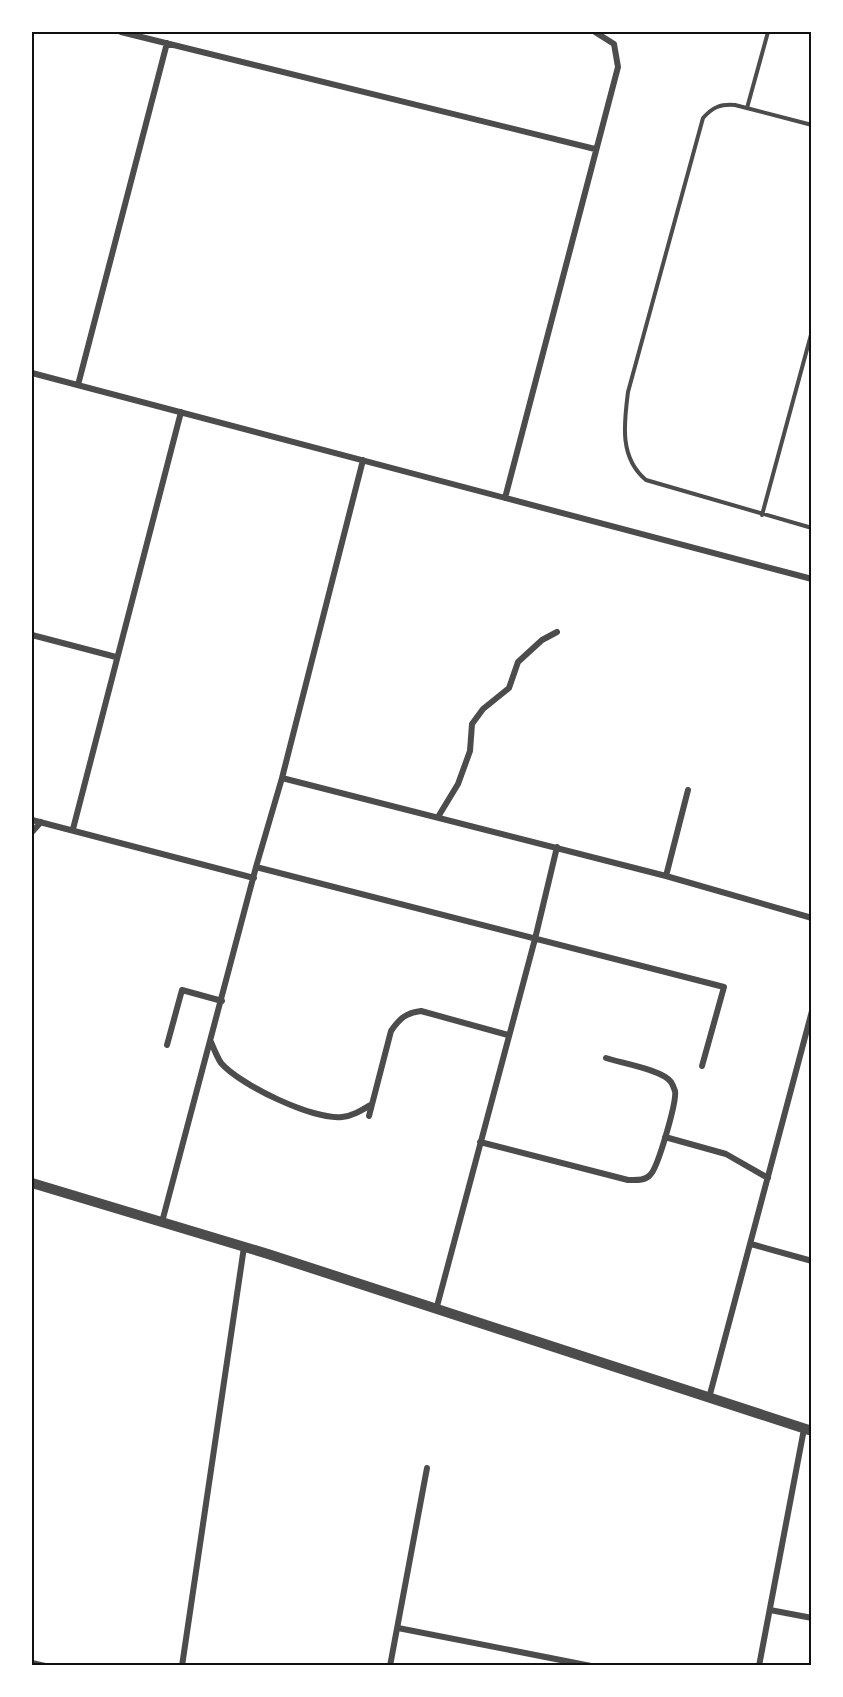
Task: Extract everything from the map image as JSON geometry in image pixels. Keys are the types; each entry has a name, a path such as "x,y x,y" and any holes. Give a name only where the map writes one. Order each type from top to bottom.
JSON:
{"street":[{"path":"121,32 595,149"},
{"path":"505,498 618,68 614,44 596,32"},
{"path":"78,385 167,43"},
{"path":"32,373 812,579"},
{"path":"73,829 181,412"},
{"path":"162,1222 256,867 282,778 363,460"},
{"path":"438,817 458,784 470,752 472,724 483,709 509,688 518,662 542,640 556,632"},
{"path":"32,635 116,657"},
{"path":"282,778 666,876 812,918"},
{"path":"666,876 688,790"},
{"path":"32,820 254,878"},
{"path":"32,832 41,822"},
{"path":"436,1310 557,848"},
{"path":"256,867 724,987 702,1066"},
{"path":"166,1045 182,990 222,1001"},
{"path":"369,1116 391,1031 408,1012 421,1011 508,1035"},
{"path":"709,1398 809,1033 812,1011"},
{"path":"211,1042 221,1062 235,1074 286,1104 317,1115 341,1117 358,1113 372,1104"},
{"path":"480,1142 628,1180 642,1180 650,1175 657,1163 675,1091 670,1080 658,1073 606,1058"},
{"path":"664,1137 726,1154 768,1178"},
{"path":"32,1183 244,1247 808,1430 759,1665"},
{"path":"751,1244 812,1261"},
{"path":"182,1665 244,1247"},
{"path":"390,1665 427,1468"},
{"path":"770,1610 812,1618"},
{"path":"398,1628 591,1665"},
{"path":"32,1663 45,1665"}],"lane":[{"path":"747,108 768,32"},
{"path":"812,125 723,104 711,109 703,118 628,392 625,429 629,460 636,472 646,480 762,516 812,528"},
{"path":"762,516 812,331"}]}
